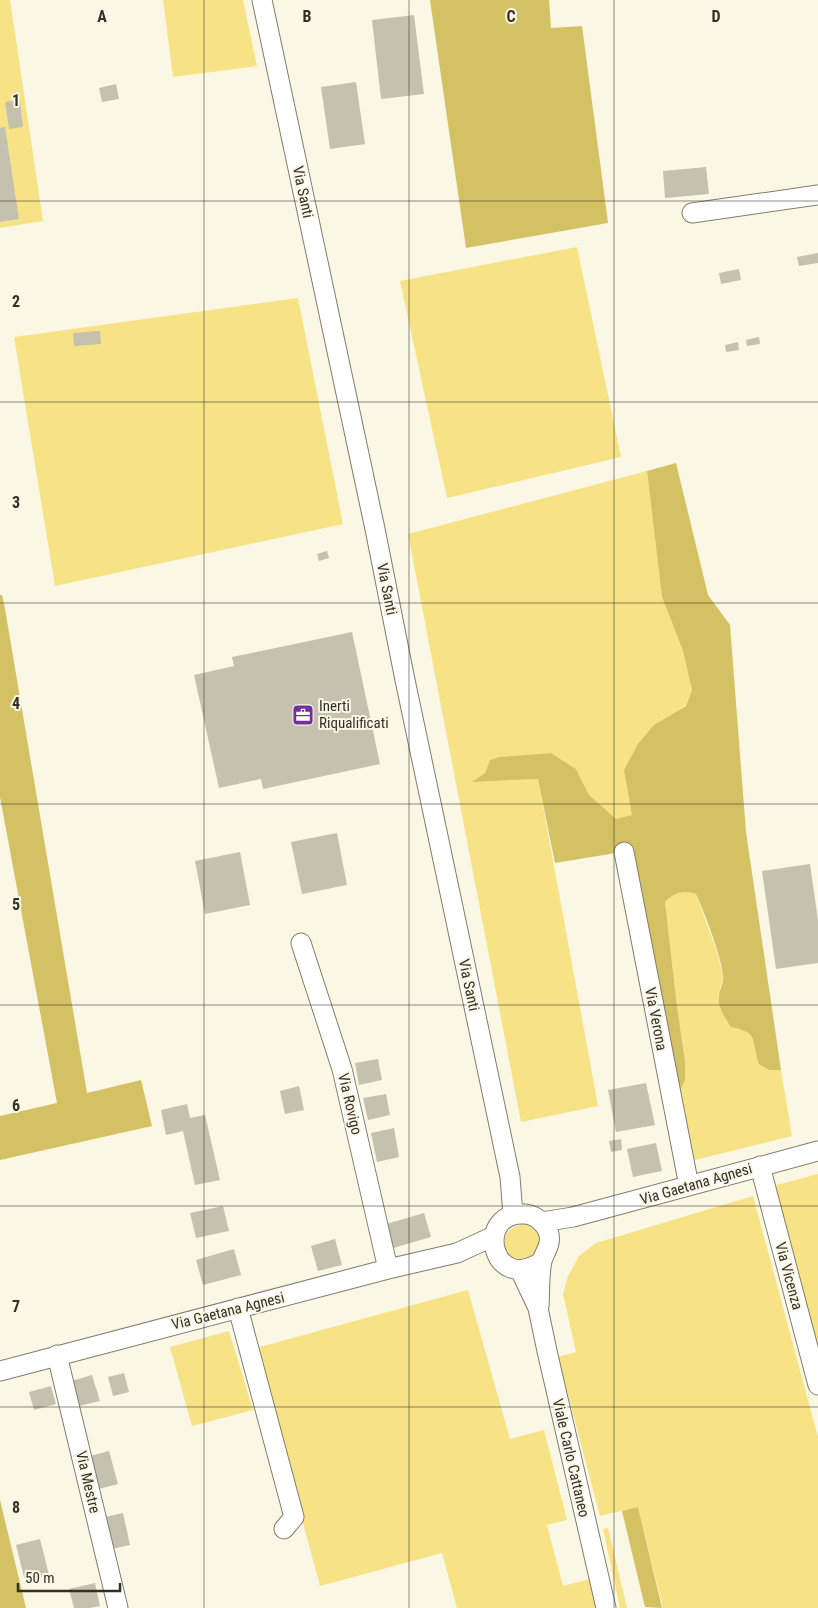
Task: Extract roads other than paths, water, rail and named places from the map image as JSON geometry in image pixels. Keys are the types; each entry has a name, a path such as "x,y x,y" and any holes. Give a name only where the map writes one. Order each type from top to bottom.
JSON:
{"street":[{"name":"Via Santi","path":"262,0 510,1177 527,1217"},
{"path":"692,213 818,196"},
{"name":"Via Verona","path":"624,852 689,1186"},
{"name":"Via Rovigo","path":"301,943 342,1069 388,1269"},
{"name":"Via Gaetana Agnesi","path":"527,1217 574,1217 818,1151"},
{"name":"Via Vicenza","path":"760,1166 818,1385"},
{"path":"550,1242 548,1231 527,1217 500,1222 494,1236 494,1250 502,1262 511,1268 520,1270 532,1268 542,1261 550,1242 574,1217"},
{"name":"Via Gaetana Agnesi","path":"0,1371 457,1252 494,1236"},
{"name":"Via Gaetana Agnesi","path":"457,1252 502,1262"},
{"name":"Viale Carlo Cattaneo","path":"538,1308 542,1261"},
{"name":"Viale Carlo Cattaneo","path":"520,1270 538,1308 606,1608"},
{"path":"238,1308 294,1517 284,1529"},
{"name":"Via Mestre","path":"57,1355 118,1608"}],"place":[{"name":"Inerti Riqualificati","path":"303,715"}]}
